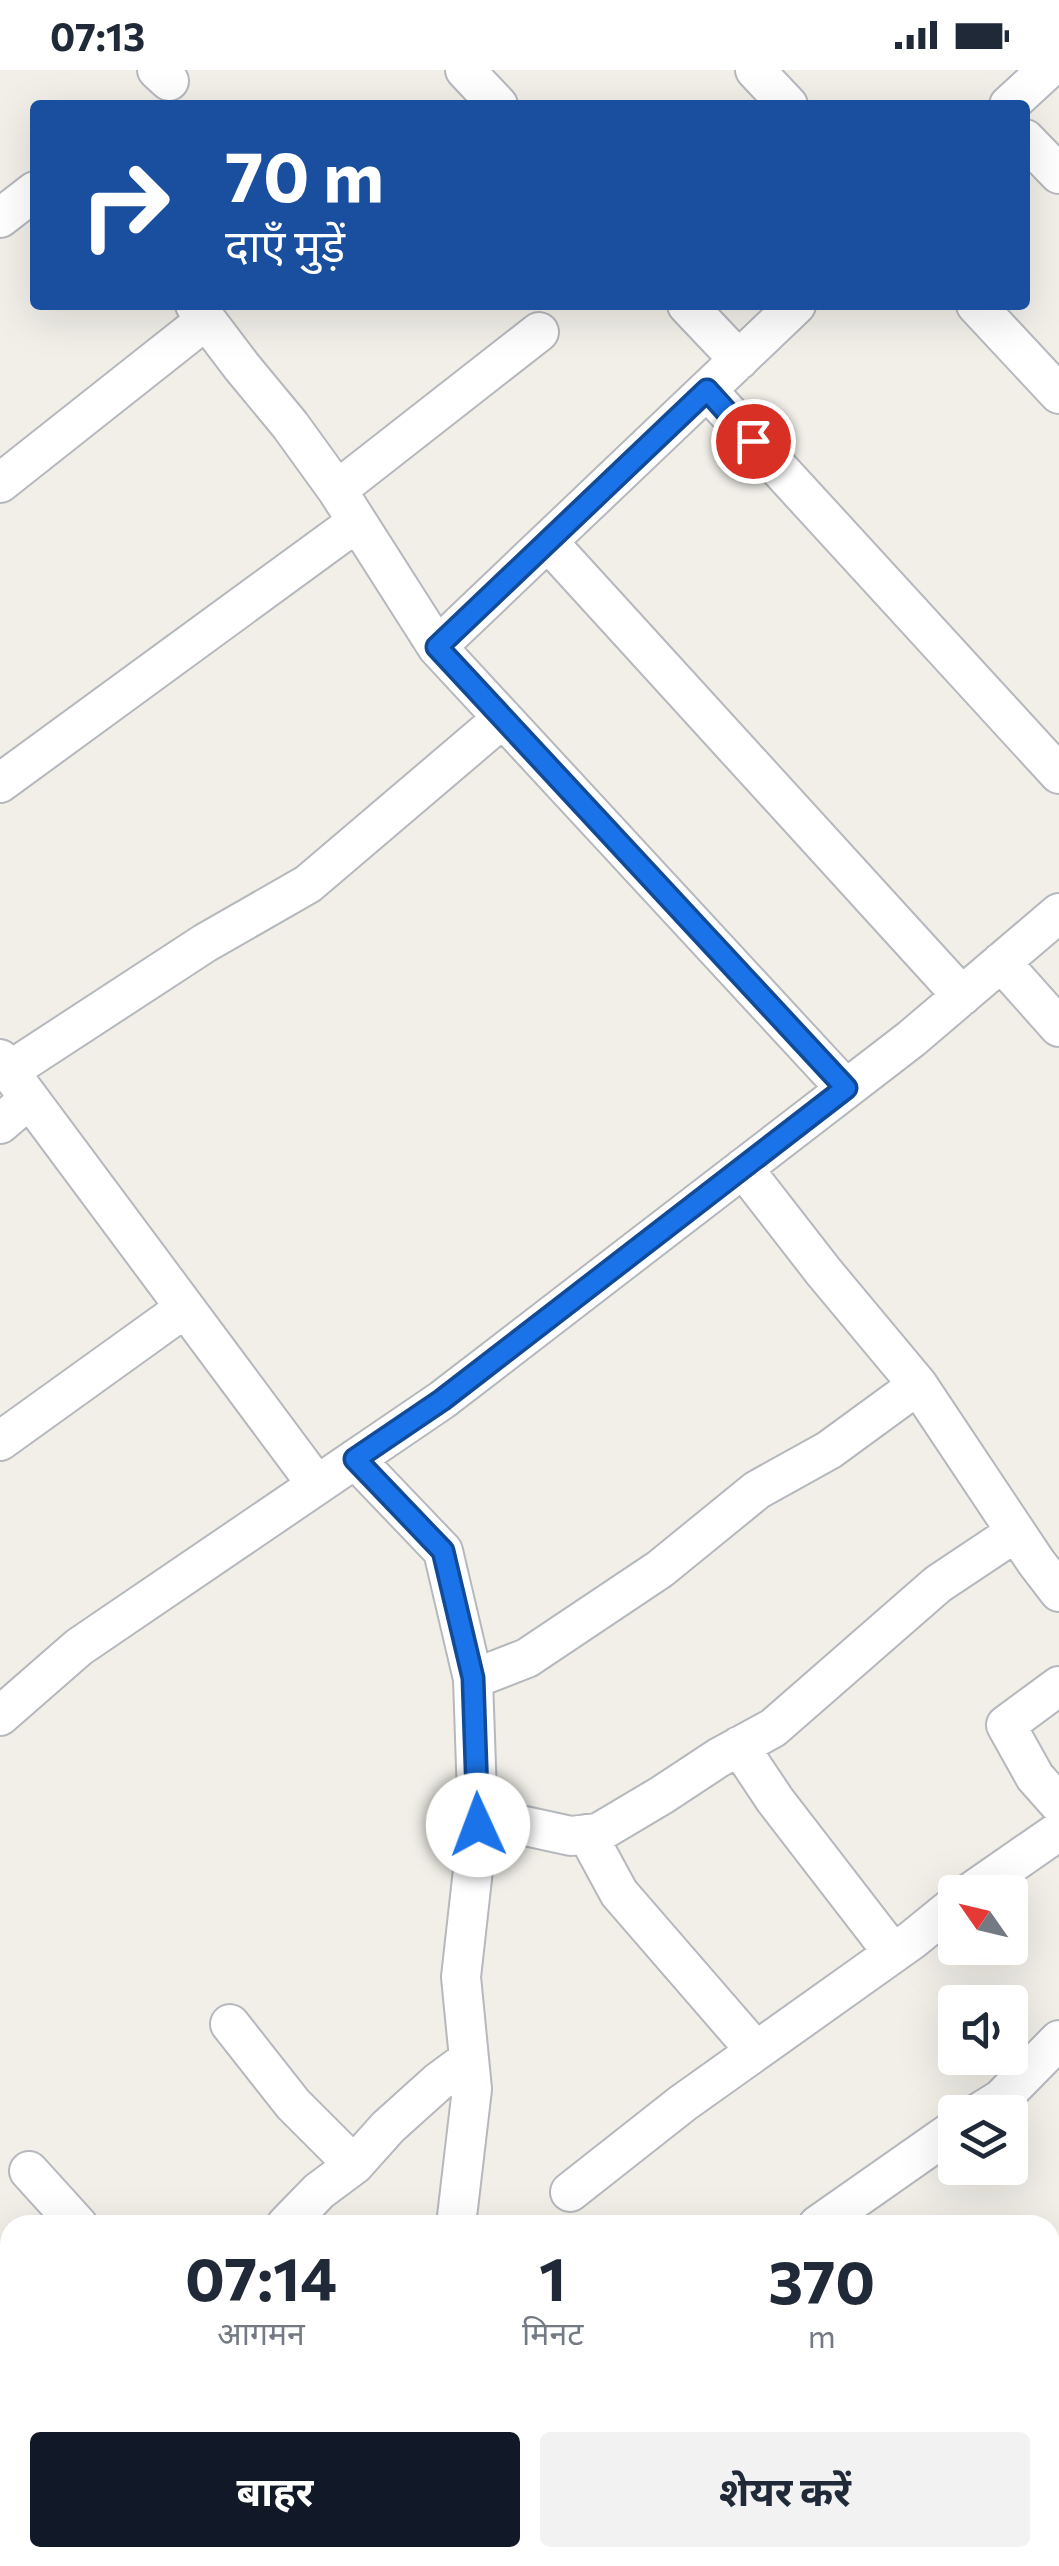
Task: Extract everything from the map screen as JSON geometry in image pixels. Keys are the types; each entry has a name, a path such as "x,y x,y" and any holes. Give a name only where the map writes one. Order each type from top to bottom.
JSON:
{"street":[{"path":"465,70 493,100"},
{"path":"755,70 783,100"},
{"path":"1013,100 1037,73"},
{"path":"1030,144 1059,174"},
{"path":"0,218 30,196"},
{"path":"692,310 739,360"},
{"path":"437,647 791,310"},
{"path":"981,310 1059,394"},
{"path":"0,483 201,312 337,490 437,647 846,1088"},
{"path":"337,490 538,332"},
{"path":"707,390 1059,774"},
{"path":"0,782 358,522"},
{"path":"548,542 962,996"},
{"path":"0,1124 13,1076 205,943 308,884 503,718"},
{"path":"0,1716 79,1647 442,1400 846,1088 1059,913"},
{"path":"1001,962 1059,1026"},
{"path":"13,1076 317,1485"},
{"path":"742,1168 918,1385 1059,1592"},
{"path":"0,1441 185,1308"},
{"path":"473,1678 527,1658 660,1569 757,1490 829,1450 918,1385"},
{"path":"355,1459 443,1551 473,1678 478,1825 461,1976 472,2089 457,2215"},
{"path":"478,1825 524,1826 571,1836 598,1833 773,1728 938,1584 1016,1532"},
{"path":"1059,1686 1006,1725 1035,1777 1059,1804"},
{"path":"739,1746 893,1953"},
{"path":"996,1875 1059,1831"},
{"path":"587,1834 618,1893 755,2050"},
{"path":"570,2192 683,2103 938,1918"},
{"path":"230,2024 293,2104 354,2165"},
{"path":"1004,2095 1059,2040"},
{"path":"296,2215 319,2191 354,2165 388,2127 469,2059"},
{"path":"832,2215 938,2142"},
{"path":"29,2171 69,2215"}],"route":[{"path":"478,1825 473,1678 443,1551 355,1459 442,1400 846,1088 437,647 707,390 753,441"}]}
